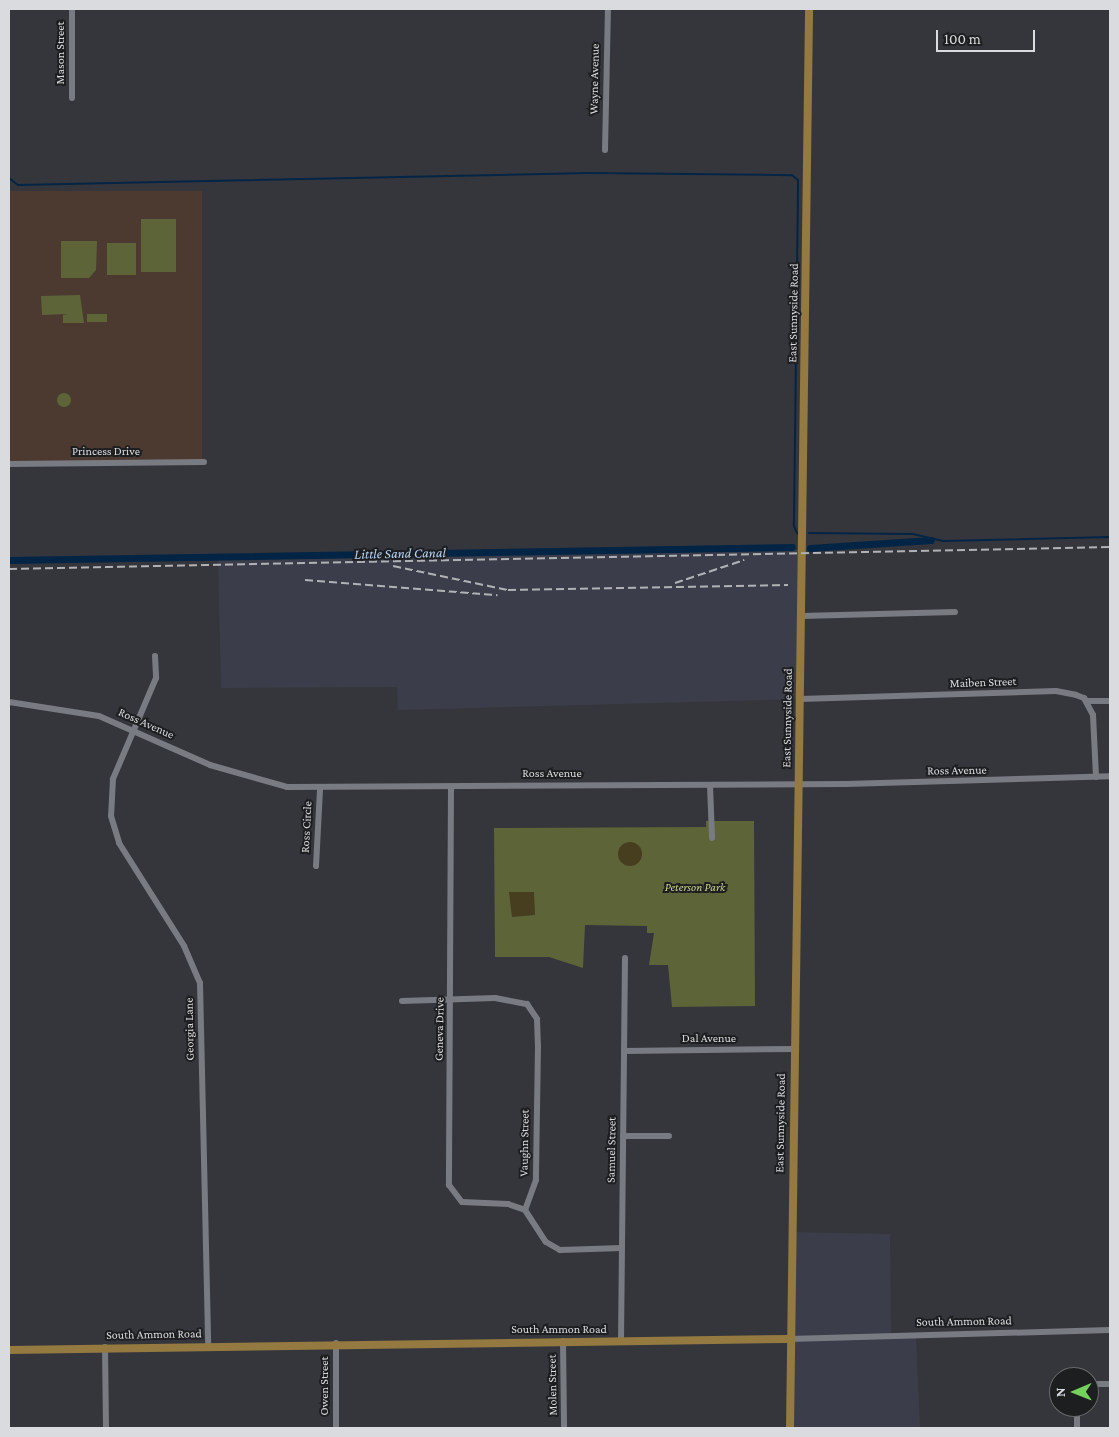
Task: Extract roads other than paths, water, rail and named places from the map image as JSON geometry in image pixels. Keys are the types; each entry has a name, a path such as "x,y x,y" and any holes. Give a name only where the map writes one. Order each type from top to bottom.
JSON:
{"main road":[{"name":"East Sunnyside Road","path":"790,1428 789,1339 809,9"},
{"name":"South Ammon Road","path":"9,1350 336,1343 789,1339"}],"street":[{"name":"Mason Street","path":"72,9 72,98"},
{"name":"Wayne Avenue","path":"605,150 608,9"},
{"name":"Princess Drive","path":"9,464 204,462"},
{"path":"801,616 955,612"},
{"name":"Georgia Lane","path":"155,656 156,678 131,728 113,779 113,828 184,946 201,989 208,1345"},
{"name":"Maiben Street","path":"800,699 1056,691 1086,701 1110,701"},
{"path":"1086,701 1093,716 1096,777"},
{"name":"Ross Avenue","path":"9,702 69,708 131,728 210,765 287,787 320,789 710,785 1110,776"},
{"path":"710,785 712,838"},
{"name":"Geneva Drive","path":"451,788 452,1000 449,1185 462,1202 508,1204 525,1210"},
{"name":"Ross Circle","path":"316,866 320,789"},
{"name":"Samuel Street","path":"621,1341 625,958"},
{"name":"Vaughn Street","path":"452,1000 514,999 527,1004 537,1019 536,1180 525,1210"},
{"path":"402,1001 452,1000"},
{"name":"Dal Avenue","path":"624,1051 794,1048"},
{"path":"623,1136 669,1136"},
{"path":"525,1210 546,1242 560,1250 622,1248"},
{"name":"South Ammon Road","path":"789,1339 1110,1330"},
{"name":"Molen Street","path":"563,1341 564,1428"},
{"name":"Owen Street","path":"336,1343 336,1428"},
{"path":"106,1347 106,1428"}],"waterway":[{"path":"9,178 18,185 589,173 792,175 798,180 794,526 797,533"},
{"path":"809,533 913,534 943,541 1110,537"},
{"path":"810,548 931,540"},
{"name":"Little Sand Canal","path":"9,560 792,547"}],"railway":[{"path":"9,569 1110,547"},
{"path":"675,583 744,560"},
{"path":"393,566 508,590 788,585"},
{"path":"305,580 497,595"}],"park label":[{"name":"Peterson Park","path":"695,888"}]}
